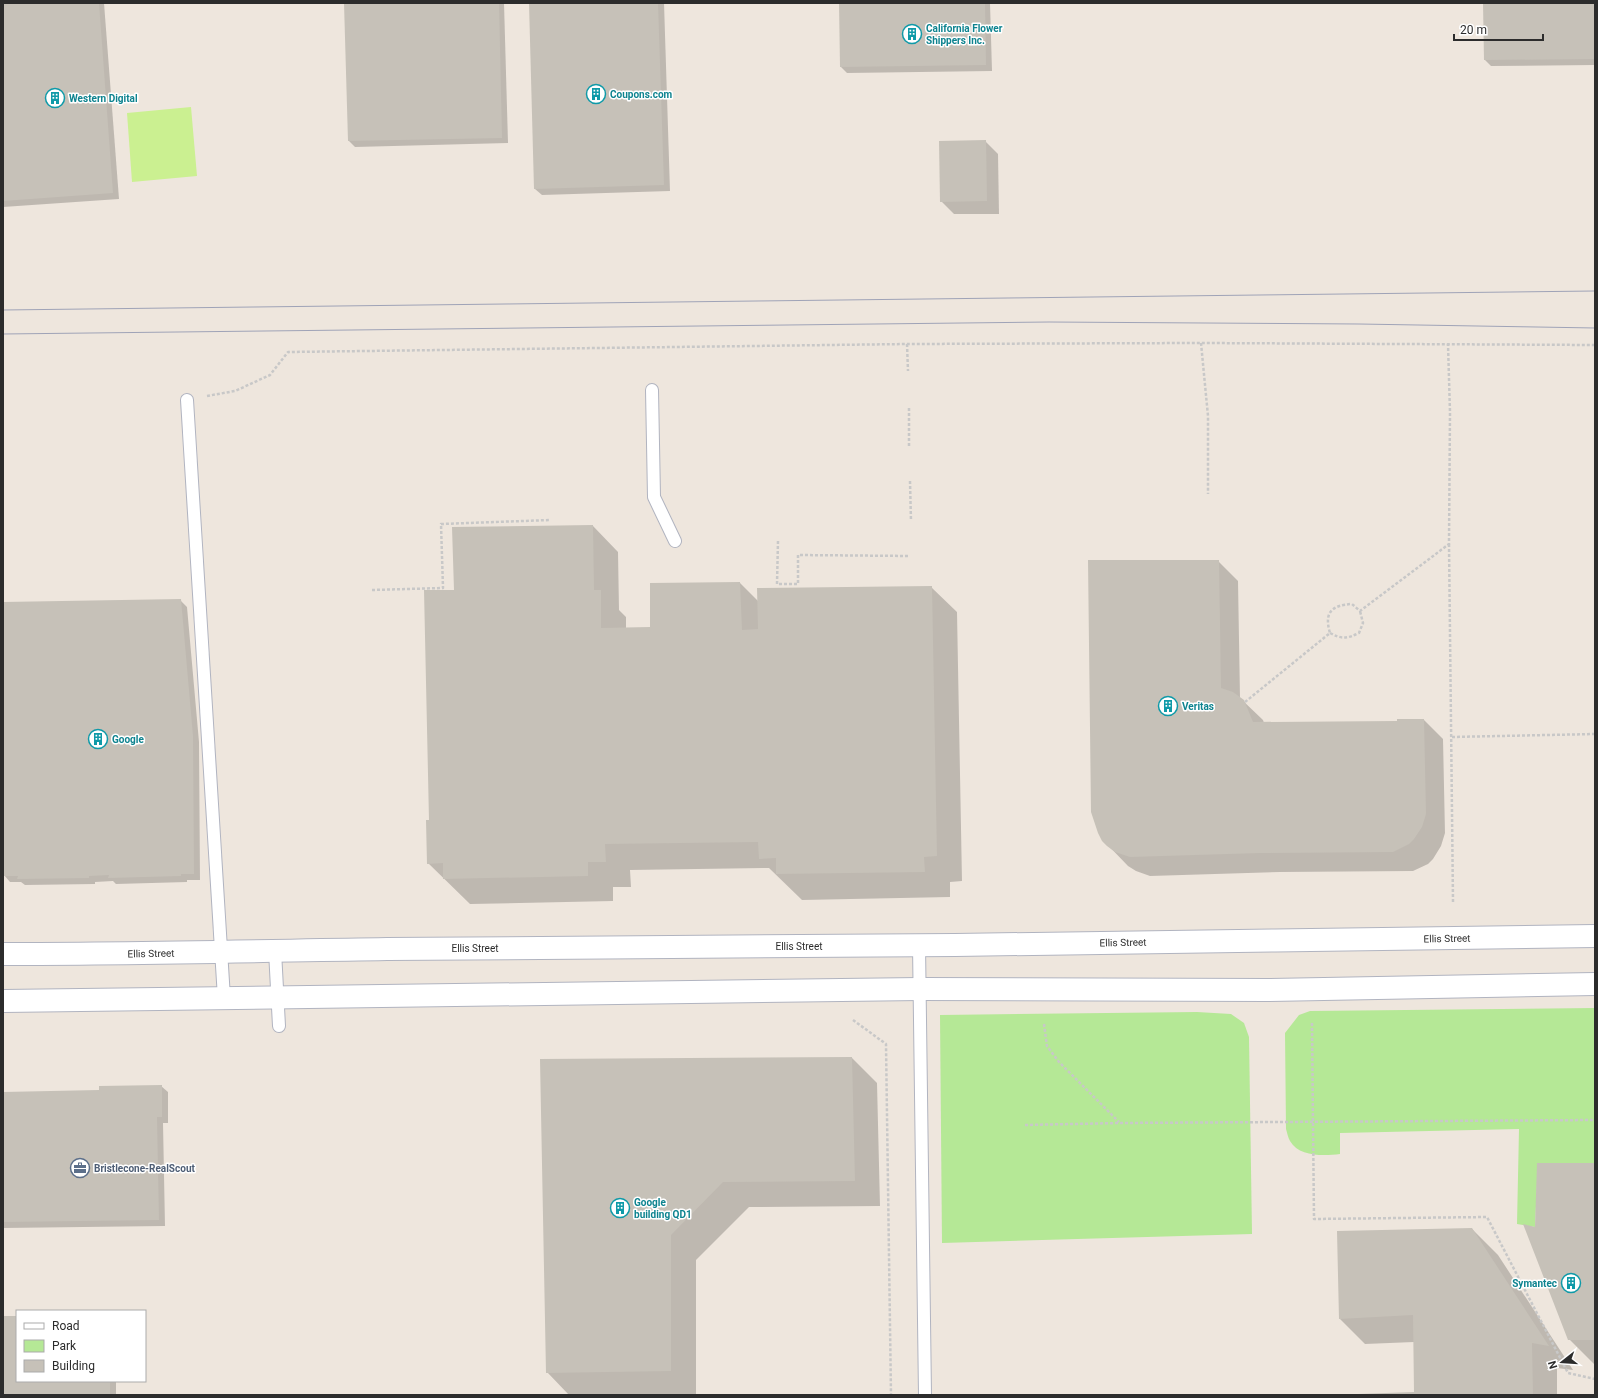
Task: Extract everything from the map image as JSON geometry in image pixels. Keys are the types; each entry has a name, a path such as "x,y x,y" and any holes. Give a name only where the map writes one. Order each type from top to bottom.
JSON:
{"main road":[{"name":"Ellis Street","path":"3,954 189,953 221,951 385,949 919,945 1595,936"},
{"path":"3,1001 920,989 1269,990 1595,984"}],"lane":[{"path":"652,390 654,497 675,542"},
{"path":"187,400 224,998"},
{"path":"919,945 926,1395"},
{"path":"275,951 279,1026"}],"path":[{"path":"1201,343 1208,416 1208,494"},
{"path":"187,400 235,391 270,375 288,352 907,344 1201,343 1595,345"},
{"path":"907,344 908,371"},
{"path":"1448,344 1450,412 1449,544 1453,902"},
{"path":"909,406 909,446"},
{"path":"910,481 910,521"},
{"path":"372,590 443,588 441,524 550,520"},
{"path":"778,541 777,584 798,584 798,555 910,556"},
{"path":"1360,611 1449,544"},
{"path":"1352,604 1360,611 1363,623 1358,634 1348,638 1338,637 1330,633 1327,622 1330,612 1339,605 1352,604"},
{"path":"1245,702 1330,633"},
{"path":"1452,737 1595,734"},
{"path":"853,1020 886,1044 891,1395"},
{"path":"1312,1023 1314,1218 1487,1217 1568,1373 1595,1379"},
{"path":"1044,1024 1047,1046 1059,1062 1120,1122"},
{"path":"1025,1125 1120,1122 1595,1120"}],"green space":[{"path":"191,107 197,176 132,182 127,113"},
{"path":"1595,1008 1595,1163 1538,1163 1535,1227 1517,1224 1519,1129 1340,1133 1340,1154 1327,1155 1306,1153 1299,1150 1289,1140 1286,1129 1285,1033 1299,1015 1310,1011"},
{"path":"1197,1012 1231,1014 1244,1023 1249,1037 1252,1234 942,1243 940,1015"}],"building":[{"name":"Western Digital","path":"3,3 99,3 113,193 3,201"},
{"path":"344,3 499,3 502,138 348,141"},
{"name":"Coupons.com","path":"529,3 658,3 664,185 534,189"},
{"name":"California Flower Shippers Inc.","path":"839,3 985,3 986,65 840,67"},
{"path":"1483,3 1595,3 1595,59 1484,60"},
{"path":"986,140 987,201 940,202 939,141"},
{"path":"593,525 594,590 601,590 601,628 650,627 650,583 740,582 742,630 758,629 757,588 932,586 937,856 924,857 925,872 776,874 776,858 759,859 758,842 605,844 606,862 588,862 588,876 443,879 443,863 427,864 426,820 429,820 424,590 454,590 452,527"},
{"name":"Veritas","path":"1088,560 1219,560 1221,688 1233,692 1244,700 1253,722 1397,721 1397,719 1424,719 1426,814 1422,827 1414,839 1409,844 1393,852 1260,853 1130,857 1115,852 1107,846 1102,841 1098,833 1091,812"},
{"name":"Google","path":"181,599 193,736 194,874 181,874 181,876 108,878 109,875 89,876 89,878 17,879 18,876 3,876 3,602"},
{"name":"Google building QD1","path":"852,1057 855,1181 723,1182 671,1235 671,1371 546,1373 540,1059"},
{"name":"Bristlecone-RealScout","path":"162,1085 162,1117 157,1117 159,1220 3,1222 3,1092 99,1090 99,1086"},
{"name":"Symantec","path":"1537,1163 1595,1163 1595,1340 1568,1340 1523,1224 1535,1227"},
{"path":"1472,1228 1549,1346 1532,1343 1533,1395 1358,1395 1414,1392 1413,1315 1339,1319 1337,1231"},
{"path":"3,1316 16,1316 16,1382 110,1382 110,1395 3,1395"}],"tram line":[{"path":"3,310 1595,291"},
{"path":"3,334 1049,322 1359,324 1595,328"}],"place":[{"name":"California Flower Shippers Inc.","path":"912,34"},
{"name":"Coupons.com","path":"596,94"},
{"name":"Western Digital","path":"55,98"},
{"name":"Veritas","path":"1168,706"},
{"name":"Google","path":"98,739"},
{"name":"Bristlecone-RealScout","path":"80,1168"},
{"name":"Google building QD1","path":"620,1208"},
{"name":"Symantec","path":"1571,1283"}]}
